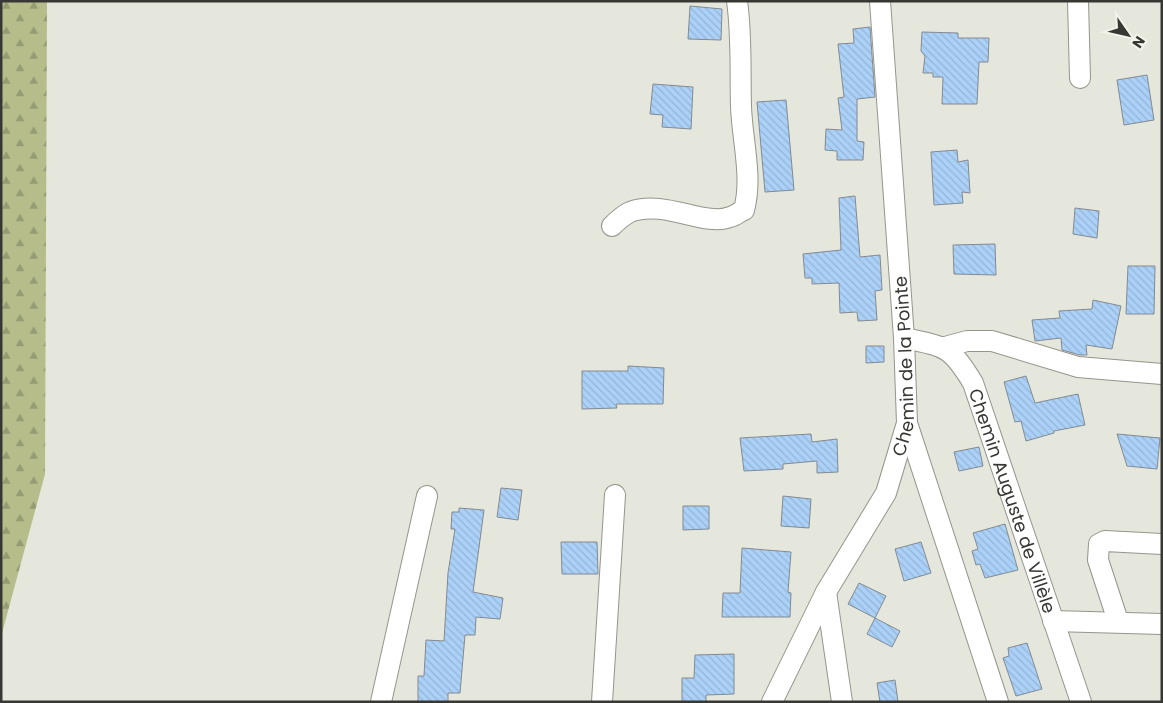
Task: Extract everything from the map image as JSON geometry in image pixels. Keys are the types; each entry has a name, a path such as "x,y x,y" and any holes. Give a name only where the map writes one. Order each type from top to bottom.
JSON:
{"street":[{"path":"612,226 629,212 648,208 678,211 705,218 729,218 744,210 749,193 741,107 741,31 737,1"},
{"name":"Chemin de la Pointe","path":"772,702 826,592 886,493 906,423 904,338 880,1"},
{"path":"1078,1 1080,78"},
{"path":"904,338 945,347 967,341 992,341 1078,368 1162,374"},
{"name":"Chemin Auguste de Villèle","path":"945,347 961,363 973,383 1082,702"},
{"path":"906,423 998,702"},
{"path":"602,702 615,495"},
{"path":"381,702 427,496"},
{"path":"1118,621 1098,560 1099,544 1105,541 1162,544"},
{"path":"826,592 842,702"},
{"path":"1053,621 1118,621 1162,624"}],"green space":[{"path":"1,1 47,1 45,474 1,637"}],"building":[{"path":"690,6 722,9 721,40 688,39"},
{"path":"870,27 875,97 857,99 857,141 864,142 863,160 837,160 837,151 825,150 826,129 842,130 838,98 844,97 838,44 854,43 853,29"},
{"path":"922,32 958,33 958,38 989,38 988,62 979,62 977,104 942,104 943,77 933,77 933,73 923,73 925,56 921,51"},
{"path":"1147,75 1154,120 1124,125 1117,80"},
{"path":"653,84 693,87 691,129 662,127 663,115 650,114"},
{"path":"786,100 794,190 765,192 757,102"},
{"path":"957,150 958,162 968,160 970,193 962,192 963,203 934,205 931,152"},
{"path":"855,196 860,257 880,255 882,290 875,291 877,320 858,321 857,312 840,313 839,283 812,284 812,278 805,278 803,254 841,250 839,198"},
{"path":"1075,208 1099,211 1097,238 1073,234"},
{"path":"995,244 996,275 954,274 953,245"},
{"path":"1128,266 1155,266 1154,314 1126,314"},
{"path":"1093,300 1121,306 1112,349 1086,345 1087,355 1080,355 1062,350 1061,338 1035,341 1032,320 1060,318 1059,311 1092,309"},
{"path":"866,346 884,346 884,362 866,363"},
{"path":"628,366 664,368 663,404 616,404 617,408 582,409 582,371 628,371"},
{"path":"1026,376 1035,403 1078,394 1085,425 1054,431 1054,433 1026,441 1021,421 1015,422 1004,382"},
{"path":"811,434 812,442 837,439 838,472 817,473 817,461 783,464 783,469 744,471 740,438"},
{"path":"1117,434 1160,438 1157,469 1127,466"},
{"path":"979,447 983,466 959,471 954,452"},
{"path":"501,488 522,490 518,520 497,517"},
{"path":"783,496 811,499 809,528 781,526"},
{"path":"683,506 709,506 709,529 683,530"},
{"path":"459,508 484,510 473,592 503,598 500,619 476,617 475,635 465,635 460,693 448,693 448,702 418,702 418,676 424,676 426,640 444,641 448,573 455,529 451,529 452,512 459,512"},
{"path":"1005,524 1018,570 985,578 980,564 976,565 972,551 978,549 973,533"},
{"path":"561,542 597,542 598,574 562,574"},
{"path":"921,542 931,573 904,581 895,549"},
{"path":"742,548 791,552 788,592 791,593 790,617 722,617 723,593 740,593"},
{"path":"859,583 886,596 875,618 848,604"},
{"path":"875,618 900,631 892,647 867,634"},
{"path":"1027,643 1042,689 1016,696 1003,658 1009,656 1008,648"},
{"path":"734,654 734,694 706,695 706,702 682,702 682,678 694,678 695,655"},
{"path":"895,680 898,702 880,702 877,683"}]}
